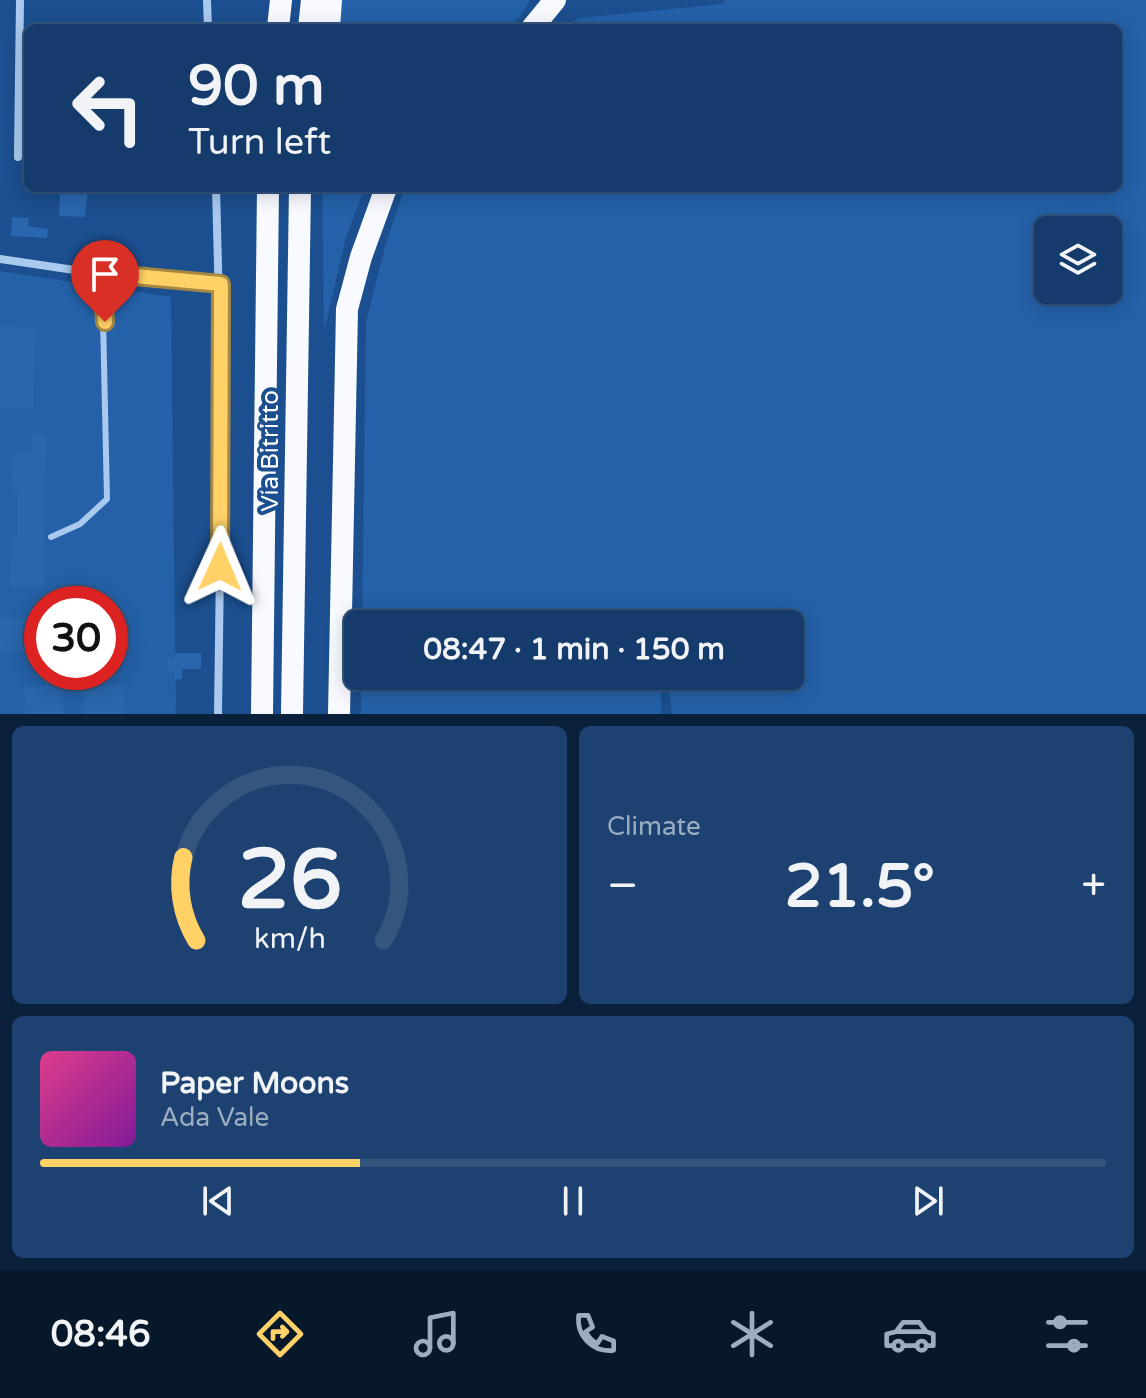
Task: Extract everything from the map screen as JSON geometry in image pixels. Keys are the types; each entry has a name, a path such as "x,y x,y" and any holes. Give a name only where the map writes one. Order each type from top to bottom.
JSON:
{"highway":[{"path":"278,24 281,0"},
{"path":"309,24 312,0"},
{"path":"329,24 331,0"},
{"path":"535,24 555,0"},
{"name":"Via Bitritto","path":"262,714 268,192"},
{"name":"Via Bitritto","path":"292,714 300,192"},
{"path":"299,286 313,192"},
{"path":"339,714 347,309 361,257 385,192"}],"street":[{"path":"18,157 20,0"},
{"path":"207,0 208,24"},
{"path":"216,192 221,284 218,714"},
{"path":"0,259 102,273 221,284"}],"lane":[{"path":"51,537 80,524 107,499 102,273"}],"shaded area":[{"path":"332,0 530,0 519,18 510,24 331,24"},
{"path":"724,0 1146,0 1146,714 672,714 669,690 804,690 804,610 362,610 366,322 386,243 404,192 1122,192 1122,24 571,24 578,18 723,4"},
{"path":"322,192 363,192 346,237 324,332"},
{"path":"0,271 171,297 176,714 0,714"},
{"path":"361,690 661,690 661,714 361,714"}],"building":[{"path":"60,192 88,192 85,217 59,216"},
{"path":"12,217 29,218 28,226 48,229 47,238 11,236"},
{"path":"0,326 35,327 34,408 0,408"},
{"path":"31,434 46,434 44,586 10,586 11,537 18,537 18,490 12,490 13,452 31,452"},
{"path":"0,618 24,619 24,653 0,653"},
{"path":"175,653 201,653 201,669 182,669 182,679 174,680 174,672 167,672 167,658 175,659"},
{"path":"24,690 63,690 64,714 25,714"},
{"path":"83,690 123,690 124,714 83,714"}],"route":[{"path":"105,322 102,273 221,284 220,567"}]}
